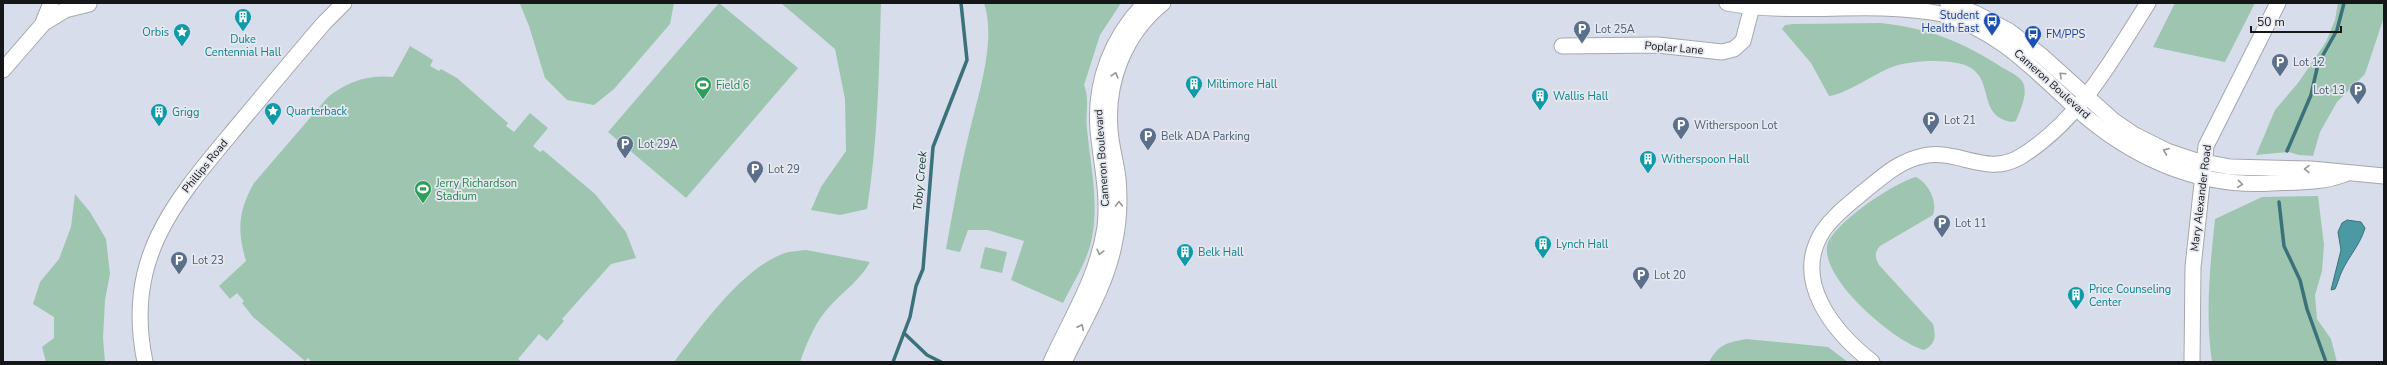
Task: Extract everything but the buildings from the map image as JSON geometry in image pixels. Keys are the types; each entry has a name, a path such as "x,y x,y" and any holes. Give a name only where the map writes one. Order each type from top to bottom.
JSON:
{"street":[{"path":"42,25 51,3"},
{"path":"3,70 42,25 66,10 89,3"},
{"name":"Phillips Road","path":"145,362 140,320 142,291 152,249 166,219 181,194 212,156 324,23 344,3"},
{"name":"Cameron Boulevard","path":"1051,362 1094,273 1103,236 1106,188 1097,115 1101,82 1117,40 1133,15 1145,3"},
{"name":"Cameron Boulevard","path":"1064,362 1102,284 1114,245 1119,213 1119,190 1109,116 1114,80 1122,55 1132,37 1163,3"},
{"name":"Cameron Boulevard","path":"1727,3 1878,3 1906,6 1942,14 1976,27 2007,45 2081,103 2134,151 2168,166 2202,178 2246,184 2311,181 2345,174"},
{"name":"Cameron Boulevard","path":"1948,3 1975,13 2009,31 2042,56 2081,103 2144,141 2187,158 2236,168 2311,169 2345,174 2384,176"},
{"path":"1872,362 1852,345 1836,328 1826,314 1815,291 1812,275 1814,254 1820,237 1832,220 1902,162 1924,155 1938,154 1958,157 1987,165 2010,162 2032,148 2070,117 2111,61 2148,3"},
{"name":"Mary Alexander Road","path":"2192,362 2193,267 2202,178 2209,137 2278,3"},
{"name":"Poplar Lane","path":"1562,46 1645,45 1715,52 1728,51 1743,41 1752,4"}],"shaded area":[{"path":"3,3 2384,3 2384,362 3,362"}],"green space":[{"path":"674,3 670,24 614,89 594,105 567,100 545,78 529,26 520,4"},
{"name":"Field 6","path":"719,3 798,68 686,198 608,132"},
{"path":"781,3 881,3 876,132 867,209 840,215 811,210 821,187 846,151 845,99 835,49"},
{"path":"984,3 1121,3 1100,35 1084,85 1087,96 1087,123 1095,212 1090,244 1085,260 1063,303 1011,280 1024,241 988,230 968,230 960,252 946,249 962,165 987,52 987,18"},
{"path":"2175,3 2255,3 2225,62 2153,47"},
{"path":"2338,3 2384,3 2384,17 2365,74 2337,102 2320,132 2313,156 2299,155 2289,152 2256,155 2275,110 2298,83 2326,42 2335,20"},
{"path":"1881,23 1915,29 1959,43 2015,75 2023,82 2025,90 2023,103 2016,121 2011,122 2001,119 1995,114 1990,107 1980,78 1975,71 1959,63 1923,61 1892,67 1843,92 1829,96 1811,63 1782,29 1785,25 1794,24"},
{"name":"Jerry Richardson Stadium","path":"410,46 433,60 430,66 439,71 441,69 457,78 508,123 506,126 514,132 530,113 548,128 533,146 540,152 543,150 595,194 626,232 636,258 611,264 562,319 564,321 547,341 539,334 518,359 522,362 312,362 308,358 305,361 253,317 242,303 244,301 237,293 230,299 219,286 246,261 241,240 241,221 245,203 254,183 328,97 342,87 358,80 384,76 393,77"},
{"path":"1916,177 1928,188 1931,193 1934,204 1933,215 1880,246 1876,255 1879,265 1933,324 1935,336 1933,342 1924,350 1911,345 1896,335 1863,308 1836,276 1829,261 1827,247 1831,238 1839,228 1864,206 1894,187"},
{"path":"75,194 90,212 106,239 110,274 105,300 103,338 105,362 46,362 42,347 54,338 54,317 33,304 40,282 59,259 71,227"},
{"path":"2318,196 2324,245 2322,271 2315,295 2317,319 2331,339 2337,362 2212,362 2209,308 2210,273 2215,219 2262,197"},
{"path":"985,247 1007,252 1002,273 980,268"},
{"path":"806,250 870,262 857,280 831,305 816,324 800,362 674,362 709,316 738,285 754,271 769,260 785,253"},
{"path":"1746,339 1828,347 1848,362 1709,362 1716,351 1724,345"}],"water":[{"path":"2347,220 2361,222 2365,228 2360,240 2342,271 2335,289 2331,290 2341,250 2338,232 2342,223"}],"waterway":[{"name":"Toby Creek","path":"893,362 910,317 916,286 923,269 933,147 967,60 961,3"},
{"path":"2287,151 2311,95 2318,64 2337,30 2344,3"},
{"path":"2279,202 2284,246 2300,280 2307,309 2326,362"},
{"path":"904,333 927,355 941,362"}],"place":[{"name":"Duke Centennial Hall","path":"243,32"},
{"name":"Student Health East","path":"1992,36"},
{"name":"Lot 25A","path":"1582,44"},
{"name":"Orbis","path":"182,47"},
{"name":"FM/PPS","path":"2033,49"},
{"name":"Lot 12","path":"2280,77"},
{"name":"Miltimore Hall","path":"1194,99"},
{"name":"Field 6","path":"703,100"},
{"name":"Lot 13","path":"2358,105"},
{"name":"Wallis Hall","path":"1540,111"},
{"name":"Quarterback","path":"273,126"},
{"name":"Grigg","path":"159,127"},
{"name":"Lot 21","path":"1931,135"},
{"name":"Witherspoon Lot","path":"1681,140"},
{"name":"Belk ADA Parking","path":"1148,151"},
{"name":"Lot 29A","path":"625,159"},
{"name":"Witherspoon Hall","path":"1648,174"},
{"name":"Lot 29","path":"755,184"},
{"name":"Jerry Richardson Stadium","path":"423,204"},
{"name":"Lot 11","path":"1942,238"},
{"name":"Lynch Hall","path":"1543,259"},
{"name":"Belk Hall","path":"1185,267"},
{"name":"Lot 23","path":"179,275"},
{"name":"Lot 20","path":"1641,290"},
{"name":"Price Counseling Center","path":"2076,310"}]}
